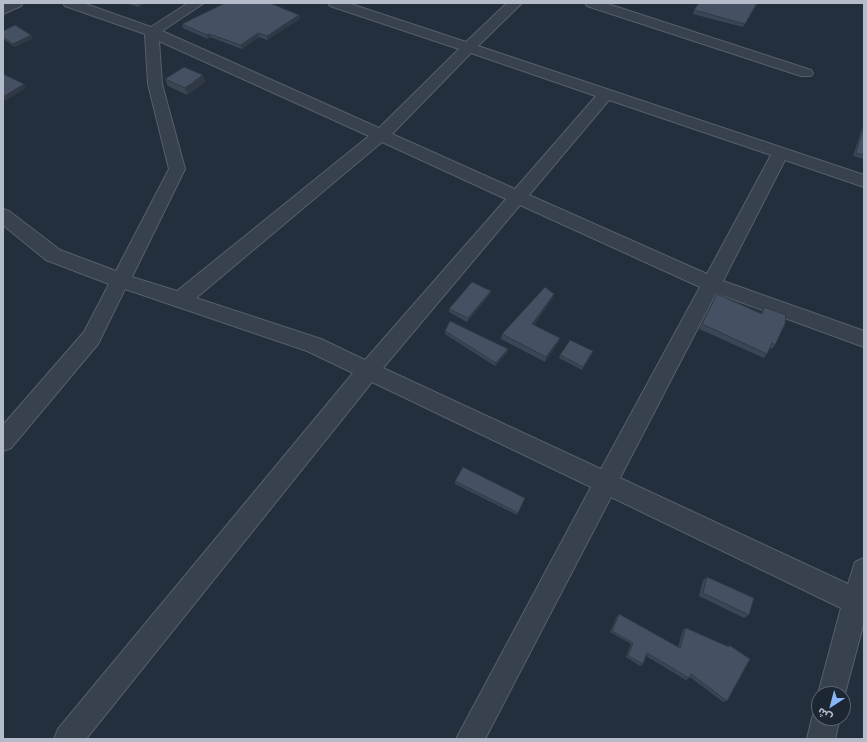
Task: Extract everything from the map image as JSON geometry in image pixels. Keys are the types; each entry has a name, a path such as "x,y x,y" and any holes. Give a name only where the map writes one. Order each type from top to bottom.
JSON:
{"street":[{"path":"3,10 16,3"},
{"path":"70,3 152,32 711,284 864,339"},
{"path":"152,32 197,3"},
{"path":"336,3 864,181"},
{"path":"180,300 382,136 469,47 515,3"},
{"path":"592,3 806,74"},
{"path":"3,441 91,338 177,169 155,84 152,32"},
{"path":"68,739 368,371 606,94"},
{"path":"470,739 781,152"},
{"path":"3,215 53,255 120,280 314,345 860,604"},
{"path":"834,686 860,604 864,571"},
{"path":"821,739 824,726"}],"building":[{"path":"225,3 270,3 299,15 267,36 258,33 241,45 209,34 207,35 182,24"},
{"path":"699,3 757,3 745,24 694,10"},
{"path":"15,25 31,35 13,44 3,37 3,31"},
{"path":"184,67 203,75 185,88 165,79"},
{"path":"3,74 24,84 3,97"},
{"path":"864,126 864,155 856,153"},
{"path":"472,282 491,291 468,318 449,309"},
{"path":"545,287 554,294 532,324 560,338 546,357 502,334"},
{"path":"717,294 762,314 764,307 786,315 785,324 775,345 772,343 767,354 702,324"},
{"path":"450,321 508,349 496,363 445,331"},
{"path":"570,340 593,351 583,367 560,355"},
{"path":"463,467 525,498 518,513 455,481"},
{"path":"707,577 754,598 749,615 703,593"},
{"path":"619,614 680,648 686,628 729,647 729,645 750,659 727,701 691,674 689,678 647,653 643,664 628,656 633,643 612,631"}]}
